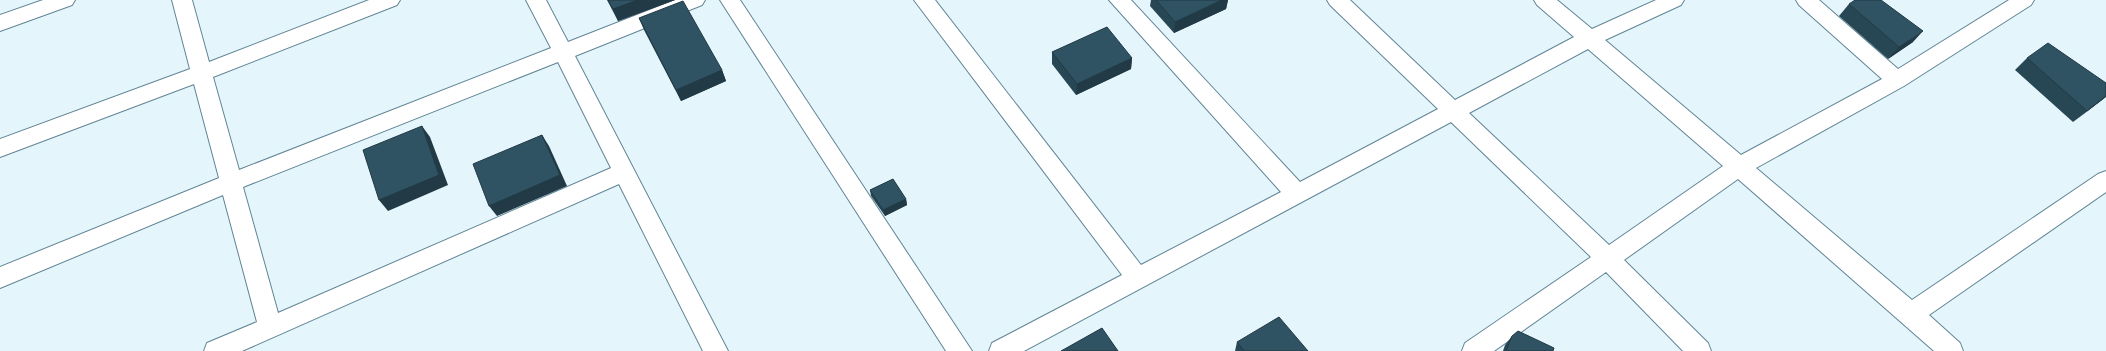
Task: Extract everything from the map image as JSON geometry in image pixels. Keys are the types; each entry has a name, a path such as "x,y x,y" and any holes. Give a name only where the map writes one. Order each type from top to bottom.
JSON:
{"street":[{"path":"0,23 65,0"},
{"path":"182,0 270,327"},
{"path":"0,148 202,73 390,0"},
{"path":"536,0 716,351"},
{"path":"0,278 232,182 695,0"},
{"path":"730,0 960,351"},
{"path":"924,0 1138,279"},
{"path":"1119,0 1297,194"},
{"path":"1337,0 1608,259 1699,351"},
{"path":"1544,0 1911,314 1952,351"},
{"path":"1001,351 1589,39 1674,0"},
{"path":"1806,0 1897,80"},
{"path":"1474,351 1739,167 1897,80 2024,0"},
{"path":"216,351 624,172"},
{"path":"1911,314 2106,180"}],"building":[{"path":"608,0 638,0 613,9"},
{"path":"1156,0 1222,0 1175,22"},
{"path":"1855,0 1881,0 1923,31 1899,47 1849,4"},
{"path":"683,1 722,70 676,90 639,18"},
{"path":"1107,27 1132,58 1077,84 1052,52"},
{"path":"2048,43 2106,83 2106,96 2087,111 2027,58"},
{"path":"422,126 439,175 379,200 363,150"},
{"path":"542,135 560,175 489,206 473,164"},
{"path":"893,179 906,199 883,210 870,190"},
{"path":"1279,317 1308,351 1244,351 1237,342"},
{"path":"1102,328 1118,351 1061,351"},
{"path":"1518,331 1554,348 1553,351 1506,351 1512,336"}]}
